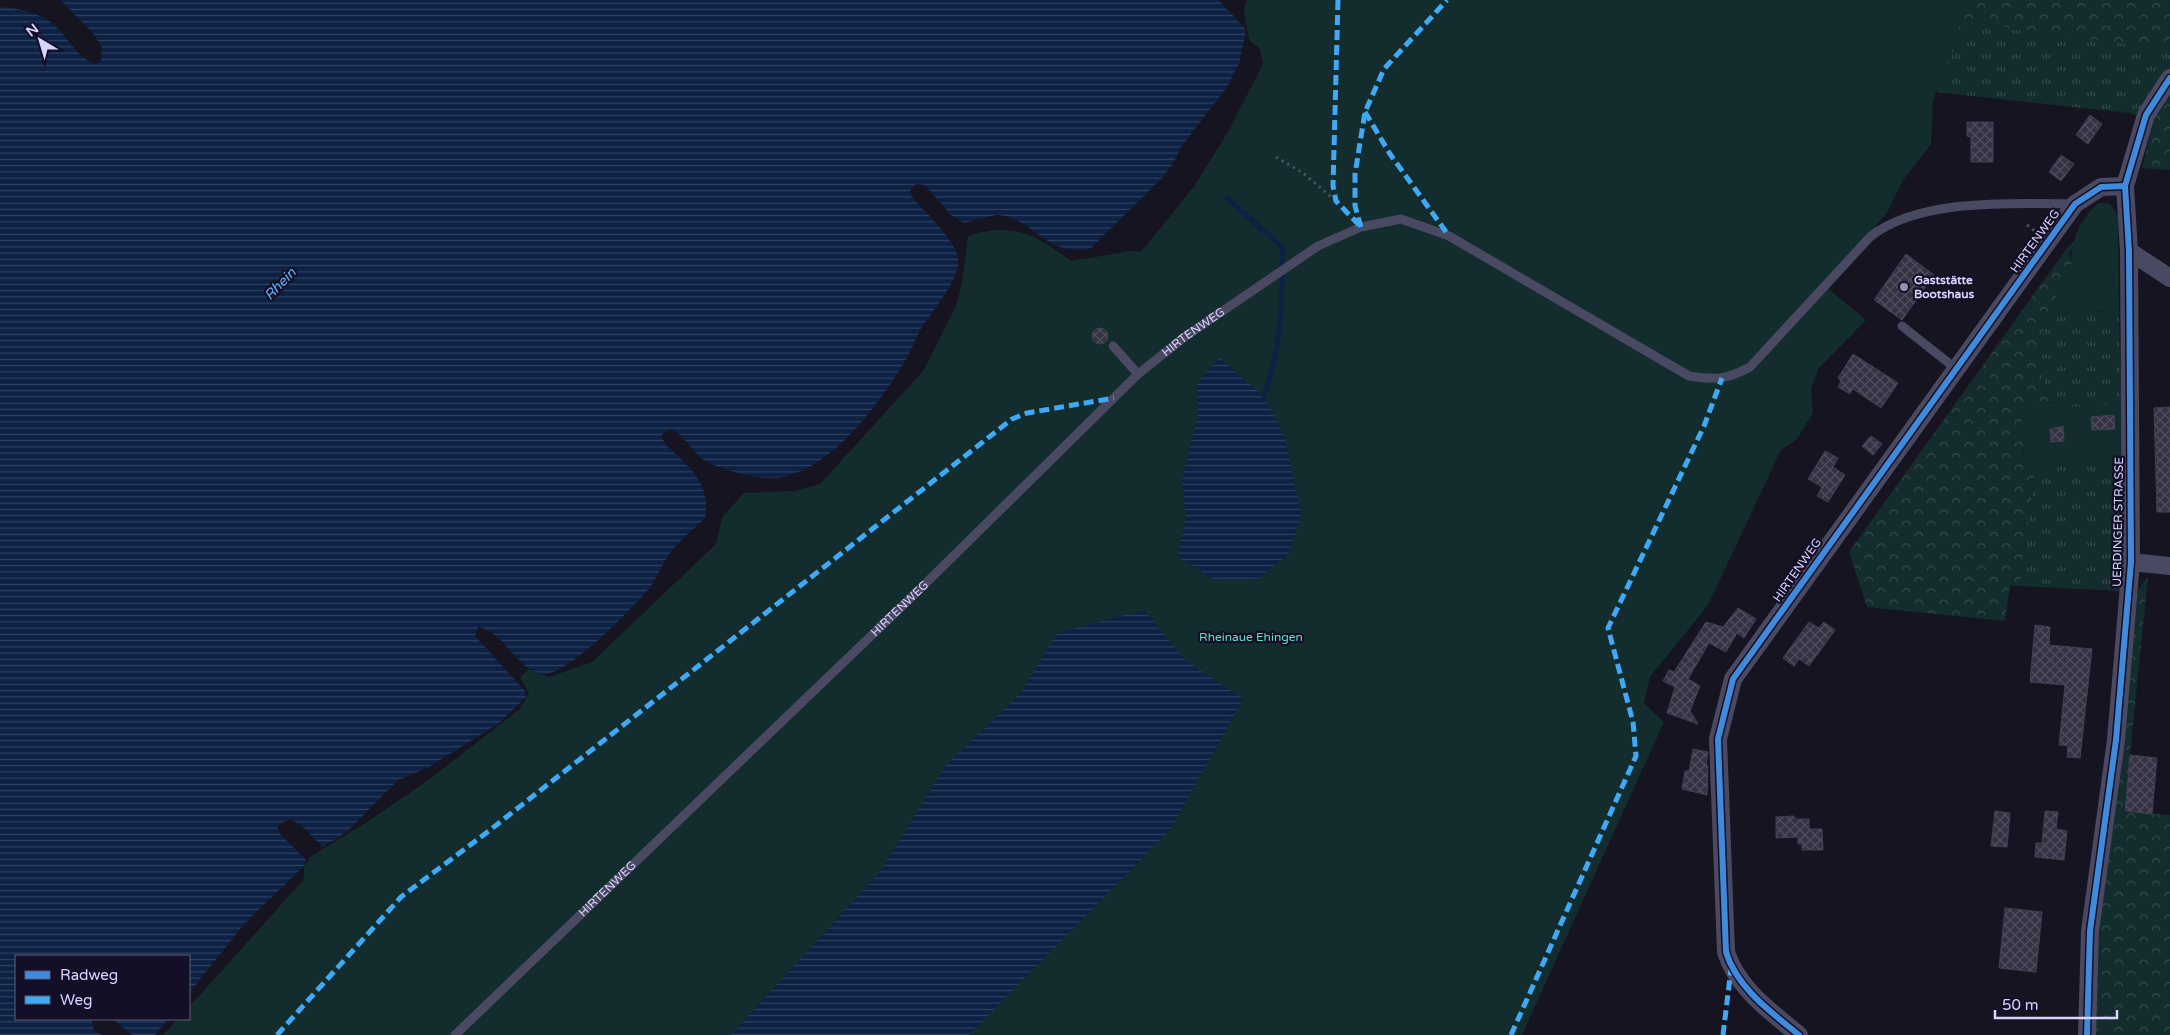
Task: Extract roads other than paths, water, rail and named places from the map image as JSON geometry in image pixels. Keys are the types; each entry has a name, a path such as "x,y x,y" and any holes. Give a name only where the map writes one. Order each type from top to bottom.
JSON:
{"street":[{"name":"UERDINGER STRASSE","path":"2088,1035 2090,931 2116,740 2131,562 2129,251 2125,186 2146,115 2170,78"},
{"name":"HIRTENWEG","path":"1799,1035 1760,1002 1731,969 1726,952 1718,739 1733,680 1955,368 2075,204 2101,186 2125,186"},
{"path":"2129,251 2170,278"},
{"path":"2131,562 2170,566"}],"lane":[{"name":"HIRTENWEG","path":"455,1035 922,587 1138,374 1164,351 1318,246 1360,227 1401,219 1449,236 1689,376 1716,380 1733,376 1750,368 1870,237 1883,226 1910,215 1995,203 2075,204"},
{"path":"1902,326 1955,368"},
{"path":"1113,346 1138,374"}],"water":[{"name":"Rhein","path":"60,0 1219,0 1246,30 1239,64 1227,87 1181,147 1174,162 1163,177 1090,249 1074,250 1061,247 1021,223 998,215 964,223 951,215 925,185 916,184 910,190 912,197 951,242 958,257 956,274 945,295 920,330 905,361 894,378 852,433 816,463 797,473 777,478 738,473 716,466 701,458 671,429 661,435 667,446 687,466 702,486 706,500 705,518 670,553 651,586 616,624 582,654 566,665 552,673 541,674 524,664 495,635 478,627 475,636 525,691 526,697 498,724 427,768 398,780 349,830 323,847 301,825 290,819 279,824 277,827 281,835 306,860 304,866 245,923 190,992 190,955 15,955 15,1020 91,1020 94,1031 102,1035 0,1035 0,7 26,11 44,18 61,32 82,56 96,64 101,60 102,47 93,33"},
{"path":"1219,358 1264,396 1285,438 1301,515 1288,555 1256,580 1213,579 1177,556 1186,519 1182,479 1198,416 1197,383"},
{"path":"1144,610 1184,659 1243,699 1170,830 969,1035 731,1035 879,873 946,765 1020,694 1057,633"},
{"path":"114,1020 167,1020 155,1035 132,1035"}],"waterway":[{"path":"1227,198 1283,248 1278,341 1264,396"}],"place":[{"name":"Gaststätte Bootshaus","path":"1904,287"}],"park label":[{"name":"Rheinaue Ehingen","path":"1251,637"}]}
